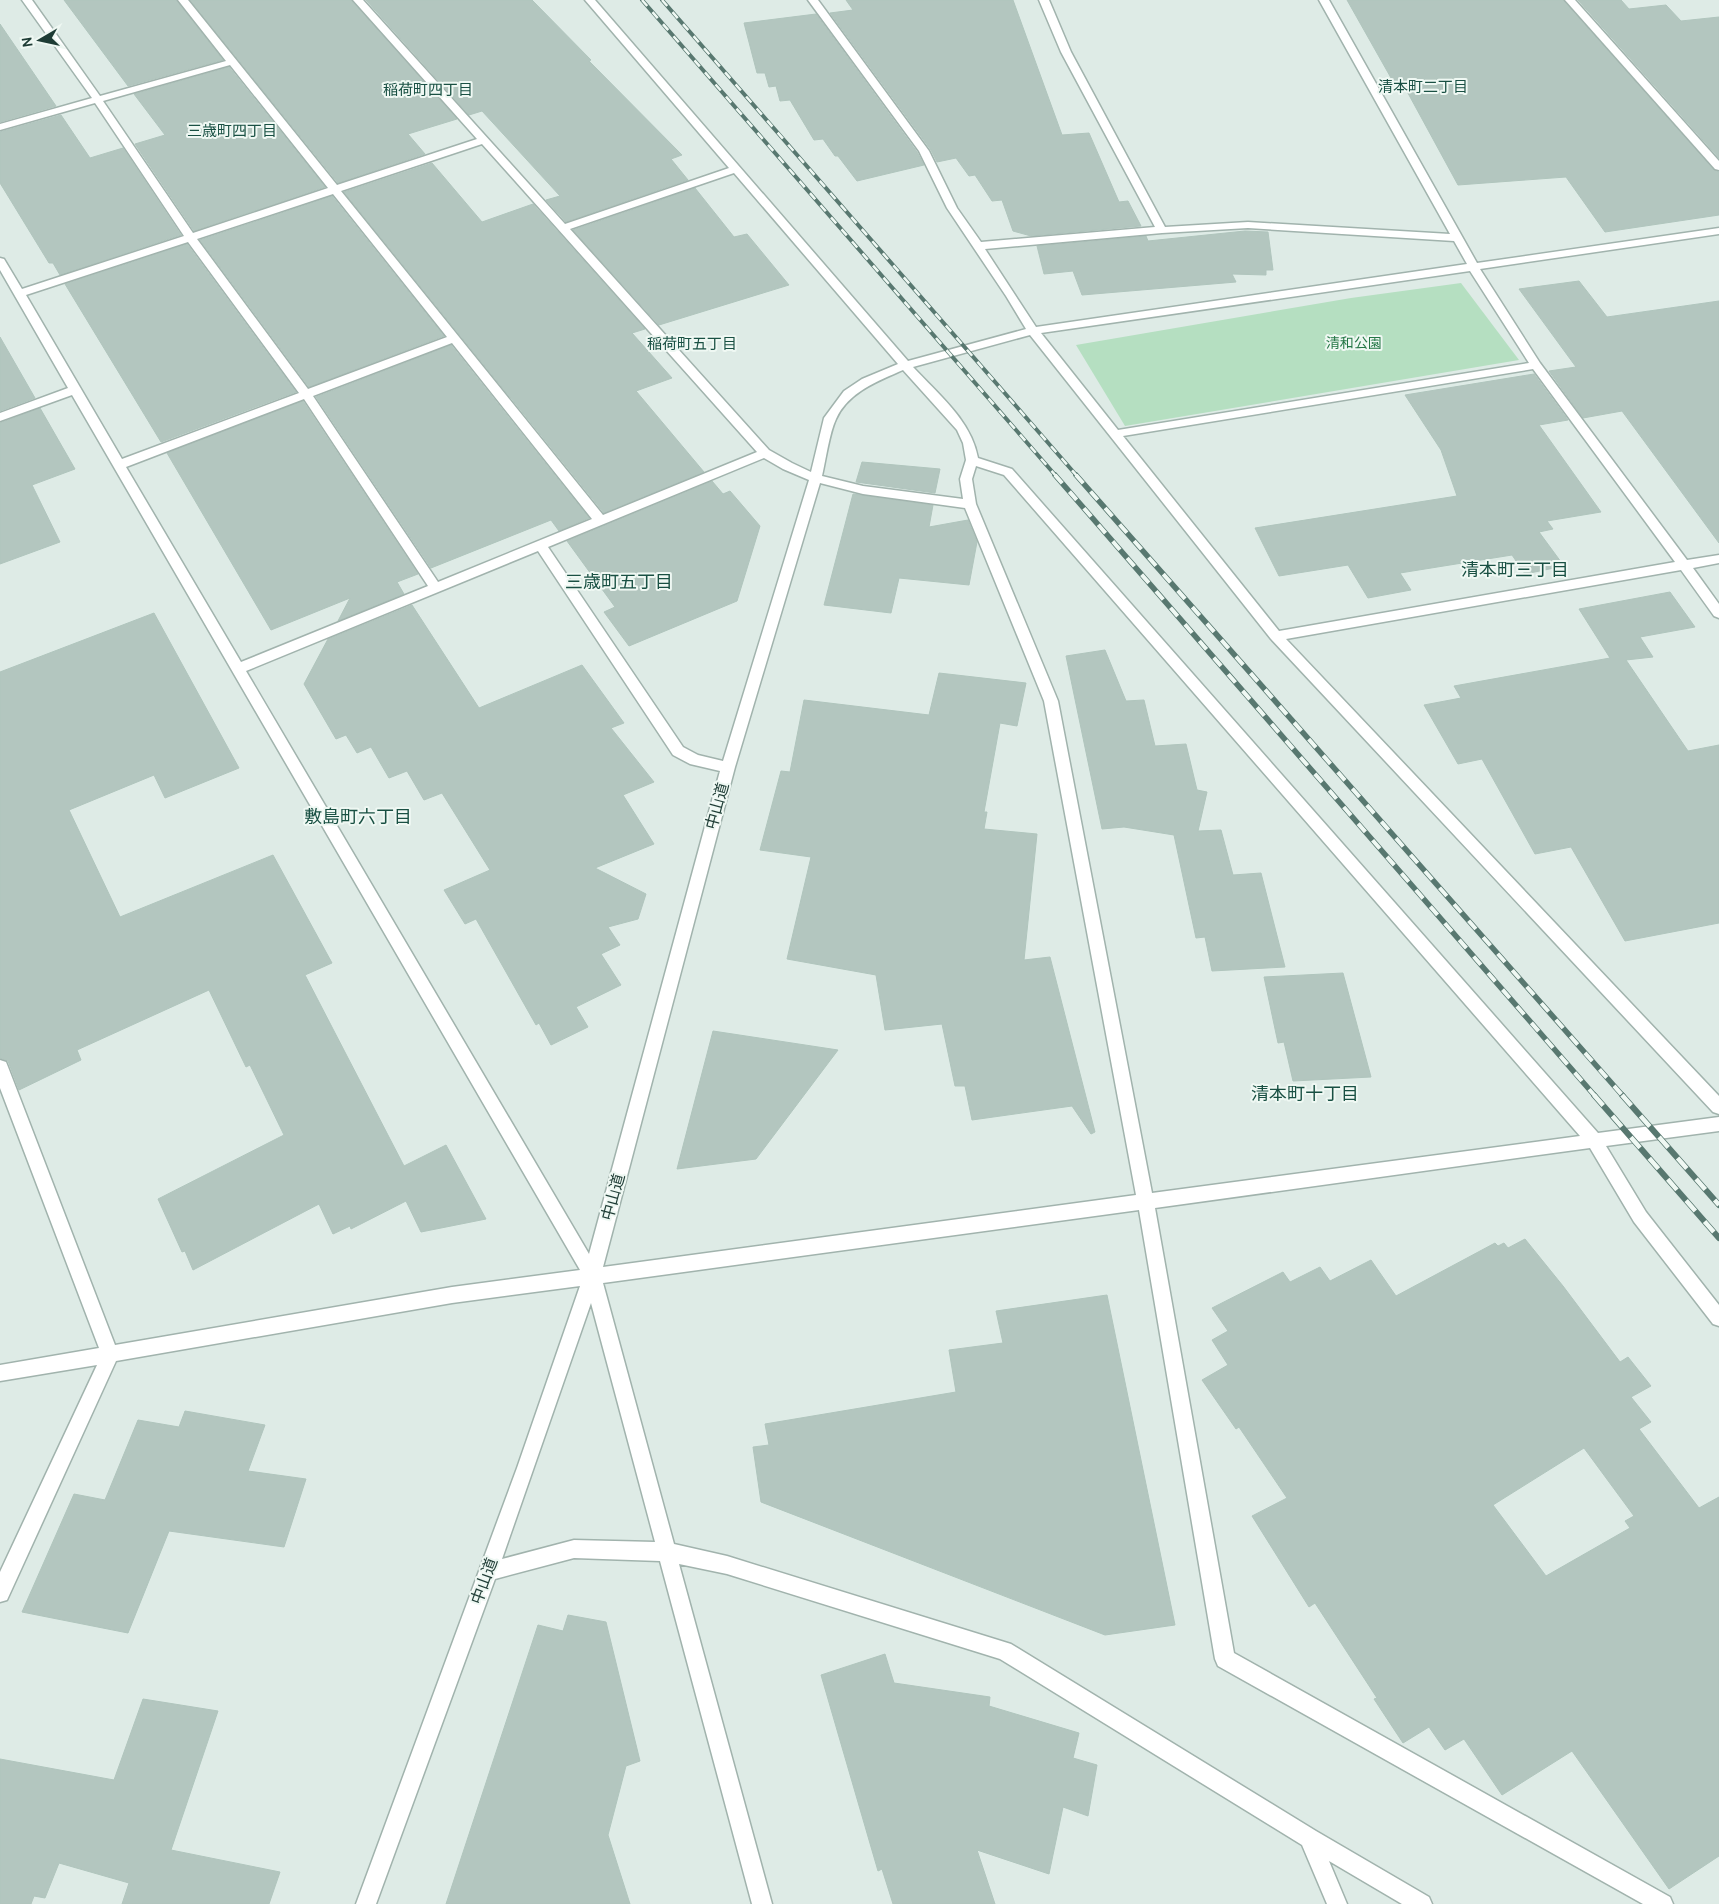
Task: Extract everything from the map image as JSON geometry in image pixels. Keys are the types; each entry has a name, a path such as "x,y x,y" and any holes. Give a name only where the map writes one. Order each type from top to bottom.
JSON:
{"street":[{"path":"27,0 97,99 190,237 306,394 436,588"},
{"path":"182,0 600,520"},
{"path":"358,0 764,453 785,467 846,488 970,504"},
{"path":"590,0 905,365 962,428 969,443 972,460 966,479 970,504 1051,702 1145,1200 1225,1659 1663,1904"},
{"path":"813,0 924,151 952,208 1012,296 1033,331 1276,636 1719,1107"},
{"path":"1044,0 1066,52 1162,230"},
{"path":"1324,0 1474,268 1536,365 1719,613"},
{"path":"1570,0 1719,167"},
{"path":"0,126 232,62"},
{"path":"19,294 484,140"},
{"path":"562,228 735,168"},
{"path":"977,246 1162,230 1248,225 1457,238"},
{"name":"中山道","path":"366,1904 526,1468 592,1275 728,768 816,477 830,418 848,394 866,382 905,365 1033,331 1719,231"},
{"path":"0,261 592,1275 762,1904"},
{"path":"119,465 454,338"},
{"path":"1115,434 1536,365"},
{"path":"0,417 75,390"},
{"path":"238,668 764,453"},
{"path":"972,460 1008,472 1594,1140 1640,1217 1719,1318"},
{"path":"540,545 678,752 695,760 728,768"},
{"path":"1276,636 1719,560"},
{"path":"0,1067 110,1355 0,1592"},
{"path":"0,1373 408,1302 592,1275 1719,1124"},
{"path":"487,1572 574,1549 667,1552 727,1565 1004,1651 1309,1838 1422,1904"},
{"path":"1309,1838 1337,1904"}],"green space":[{"name":"清和公園","path":"1461,283 1519,360 1125,426 1076,345 1351,298"}],"building":[{"path":"64,0 176,0 223,60 128,86"},
{"path":"190,0 351,0 457,119 408,134 425,154 338,183"},
{"path":"366,0 532,0 682,155 671,159 688,180 566,222 546,200 560,196 482,111 469,115"},
{"path":"846,0 1013,0 1062,135 1089,133 1119,202 1128,201 1141,226 1031,236 1013,231 1002,200 992,201 975,175 969,176 956,158 937,162 931,150 830,13 853,10"},
{"path":"1347,0 1563,0 1714,170 1719,172 1719,215 1605,232 1566,177 1458,185 1403,84 1395,85"},
{"path":"1578,0 1621,0 1629,9 1666,5 1681,21 1719,17 1719,158"},
{"path":"816,14 917,152 924,165 857,181 823,139 814,140 790,100 780,101 776,86 769,87 765,73 757,73 744,23"},
{"path":"0,24 56,106 0,122"},
{"path":"229,67 325,187 194,231 135,144 165,135 134,94"},
{"path":"61,115 90,158 123,148 181,235 60,275 53,263 49,263 0,183 0,132"},
{"path":"432,163 482,222 533,204 645,329 632,333 672,378 636,391 704,472 604,513 344,192"},
{"path":"695,188 734,237 747,234 789,285 659,325 573,230"},
{"path":"332,196 444,336 309,387 200,240"},
{"path":"1245,231 1268,232 1273,270 1266,270 1266,275 1232,274 1236,282 1082,295 1073,271 1044,274 1037,246 1146,236 1148,241"},
{"path":"187,244 296,392 161,442 65,284"},
{"path":"1579,281 1607,317 1719,301 1719,543 1622,411 1583,418 1549,371 1576,367 1519,289"},
{"path":"0,337 35,398 0,411"},
{"path":"451,345 589,518 559,531 551,520 431,568 316,397"},
{"path":"1534,374 1568,420 1539,425 1601,512 1547,521 1553,529 1539,532 1564,566 1525,574 1512,555 1400,573 1411,590 1368,598 1348,565 1279,576 1255,528 1457,496 1441,450 1405,395"},
{"path":"303,401 418,574 397,582 404,594 338,621 350,598 271,630 167,453"},
{"path":"40,408 75,469 32,485 60,542 0,564 0,423"},
{"path":"862,462 940,469 935,493 856,482"},
{"path":"712,481 723,494 730,491 760,526 737,601 629,646 604,612 615,607 567,541"},
{"path":"853,494 933,505 929,527 968,520 977,542 969,585 899,578 891,613 824,605"},
{"path":"1670,592 1695,627 1640,637 1653,657 1626,660 1688,751 1719,745 1719,923 1625,941 1571,847 1535,854 1482,759 1458,764 1424,705 1461,698 1454,686 1610,658 1579,609"},
{"path":"412,605 479,708 582,665 624,723 611,728 654,782 623,795 654,844 595,868 646,894 638,919 608,927 620,945 601,954 621,985 576,1007 588,1027 551,1045 539,1023 536,1025 476,919 465,924 444,890 490,870 442,793 424,800 407,771 389,778 371,747 357,753 346,735 336,739 304,684 328,639"},
{"path":"154,613 239,768 165,798 154,775 69,810 120,917 273,855 332,963 305,975 404,1166 446,1145 486,1219 421,1232 406,1201 351,1229 350,1226 333,1234 319,1204 193,1270 185,1251 182,1252 158,1199 284,1135 250,1065 246,1067 209,990 77,1050 81,1060 19,1090 8,1061 0,1058 0,672"},
{"path":"1105,650 1126,701 1144,700 1155,746 1186,744 1197,790 1207,792 1198,831 1221,830 1233,875 1261,873 1285,967 1212,971 1205,937 1196,938 1174,835 1124,827 1102,829 1066,656"},
{"path":"939,673 1026,683 1017,726 1000,723 984,812 987,812 984,829 1037,834 1024,960 1050,957 1095,1132 1091,1134 1072,1106 972,1120 965,1086 955,1086 942,1024 885,1030 876,975 787,959 811,857 760,850 781,771 790,772 804,700 929,715"},
{"path":"1343,973 1371,1077 1293,1081 1284,1042 1278,1043 1264,977"},
{"path":"713,1031 838,1050 756,1159 677,1169"},
{"path":"1525,1239 1620,1362 1628,1357 1651,1386 1631,1397 1651,1422 1639,1429 1699,1508 1719,1497 1719,1856 1669,1889 1572,1751 1502,1795 1464,1739 1445,1750 1429,1727 1403,1743 1374,1699 1377,1698 1315,1603 1309,1607 1252,1516 1287,1498 1239,1427 1236,1429 1202,1380 1228,1365 1212,1340 1228,1331 1212,1308 1283,1272 1290,1282 1320,1267 1330,1281 1371,1260 1396,1296 1495,1243 1498,1246 1504,1243 1508,1248","holes":["1584,1448 1634,1516 1625,1521 1630,1528 1546,1576 1493,1505"]},
{"path":"1107,1295 1175,1625 1105,1635 761,1502 753,1447 769,1445 765,1424 956,1392 949,1350 1003,1343 996,1311"},
{"path":"185,1411 265,1425 248,1471 306,1479 284,1547 169,1531 128,1633 22,1612 74,1494 105,1500 138,1420 179,1427"},
{"path":"568,1615 606,1622 640,1761 626,1766 608,1835 630,1904 446,1904 538,1625 563,1631"},
{"path":"885,1654 894,1683 990,1697 989,1706 1079,1733 1073,1758 1097,1765 1088,1816 1063,1807 1049,1874 977,1850 995,1904 893,1904 882,1869 878,1871 821,1675"},
{"path":"143,1699 218,1711 171,1850 280,1872 269,1904 122,1904 129,1883 59,1863 45,1898 34,1896 31,1904 0,1904 0,1759 114,1780"}],"railway":[{"path":"642,0 1056,476"},
{"path":"662,0 1077,476"},
{"path":"1055,475 1595,1096"},
{"path":"1076,475 1623,1096"},
{"path":"1594,1095 1719,1238"},
{"path":"1622,1095 1719,1205"}],"district":[{"name":"清本町二丁目","path":"1423,87"},
{"name":"稲荷町四丁目","path":"428,90"},
{"name":"三歳町四丁目","path":"232,131"},
{"name":"稲荷町五丁目","path":"692,344"},
{"name":"清本町三丁目","path":"1515,570"},
{"name":"三歳町五丁目","path":"619,582"},
{"name":"敷島町六丁目","path":"358,817"},
{"name":"清本町十丁目","path":"1305,1094"}]}
